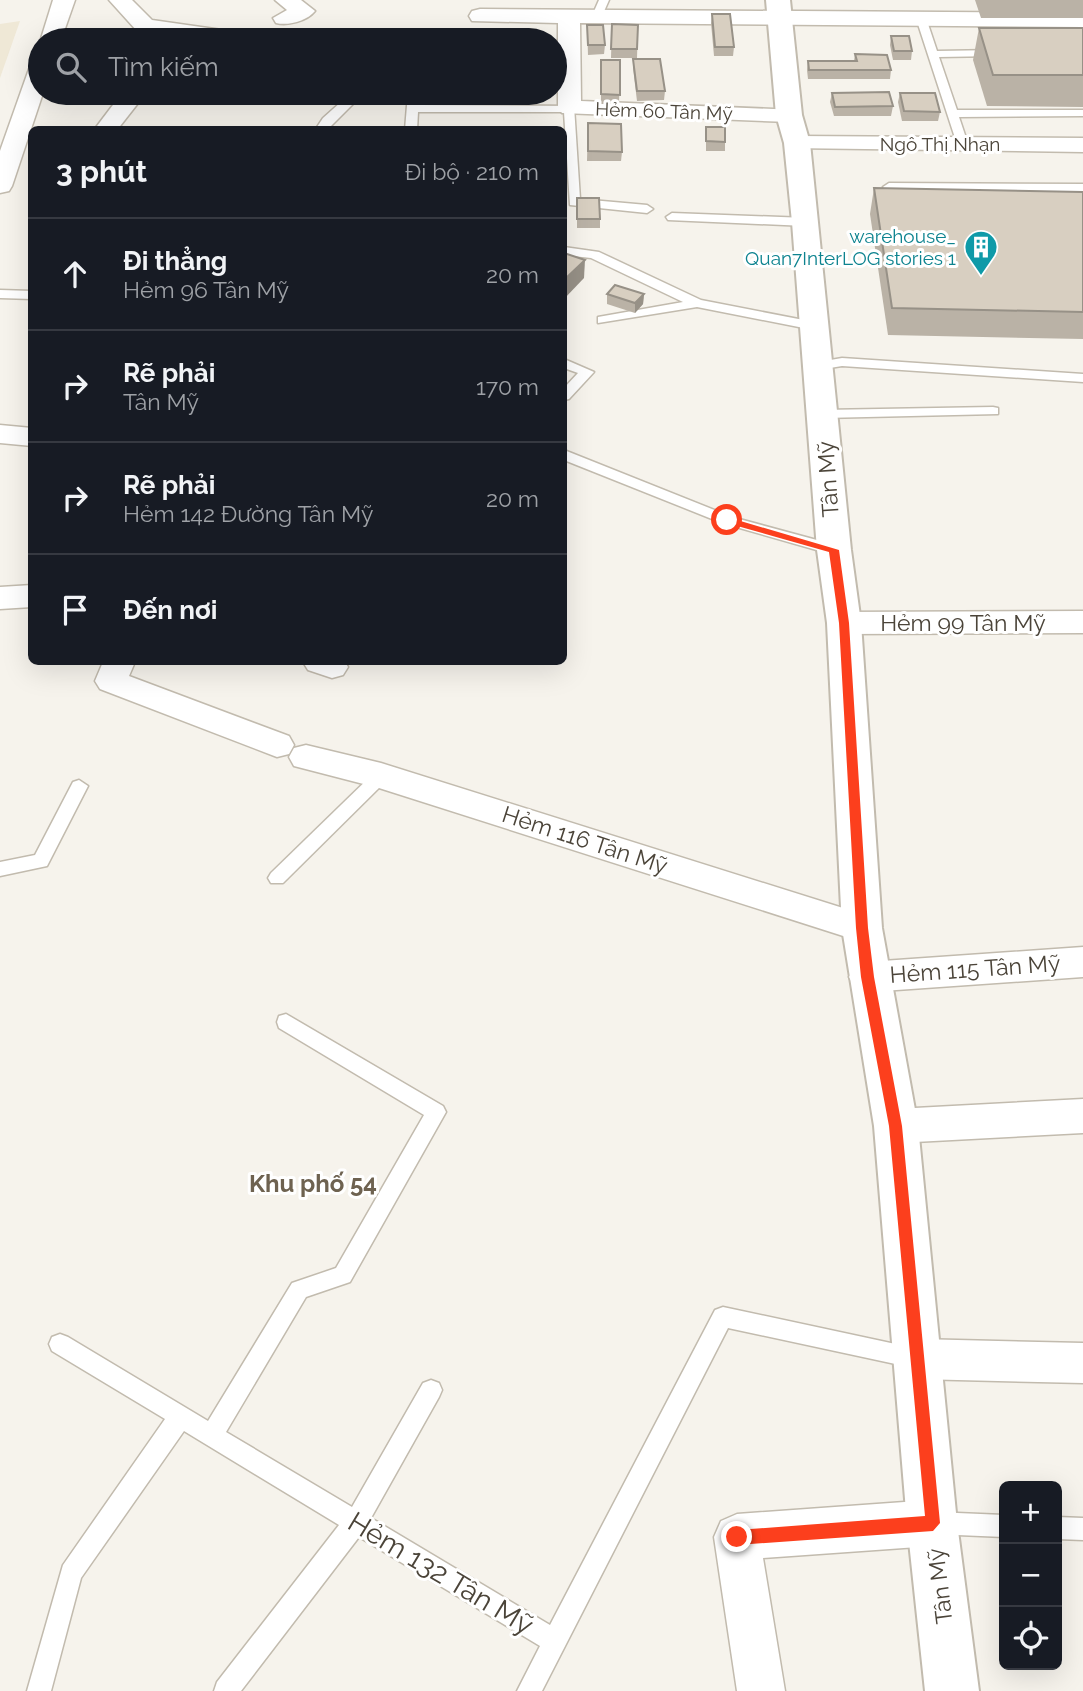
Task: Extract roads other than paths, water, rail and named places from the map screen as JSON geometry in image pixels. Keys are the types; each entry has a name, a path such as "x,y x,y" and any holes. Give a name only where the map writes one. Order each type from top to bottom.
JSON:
{"street":[{"path":"54,28 64,0"},
{"path":"120,0 144,28"},
{"path":"480,16 569,17 600,8 779,10 922,21 1083,20"},
{"name":"Tân Mỹ","path":"779,10 806,222 834,550 844,623 867,977 896,1126 933,1523 952,1691"},
{"path":"569,17 570,108"},
{"path":"0,186 28,104"},
{"path":"107,126 124,105"},
{"name":"Hẻm 60 Tân Mỹ","path":"570,108 793,129"},
{"name":"Ngô Thị Nhạn","path":"793,129 962,144 1083,145"},
{"path":"0,434 28,437"},
{"path":"0,598 28,596"},
{"name":"Hẻm 99 Tân Mỹ","path":"844,623 1083,622"},
{"name":"Hẻm 116 Tân Mỹ","path":"118,665 111,681 291,751 381,776 862,928"},
{"name":"Hẻm 115 Tân Mỹ","path":"867,977 1083,962"},
{"path":"896,1126 1083,1116"},
{"path":"917,1359 1083,1363"},
{"path":"761,1691 737,1537 933,1523"}],"lane":[{"path":"922,21 962,144"},
{"path":"934,54 1015,53"},
{"path":"323,126 344,105"},
{"path":"412,126 414,105"},
{"path":"570,108 569,202 647,209"},
{"name":"Hẻm 60 Tân Mỹ","path":"414,109 570,108"},
{"path":"954,114 1083,113"},
{"path":"890,187 1083,188"},
{"path":"672,217 806,222"},
{"path":"567,251 594,255 697,303 814,326"},
{"path":"0,294 28,295"},
{"path":"603,320 697,303"},
{"path":"818,366 842,362 1083,378"},
{"path":"567,364 587,372 567,393"},
{"path":"823,414 992,411"},
{"path":"567,456 727,520 834,550"},
{"path":"277,878 381,776"},
{"path":"0,869 41,861 79,786"},
{"path":"212,1435 299,1290 343,1275 436,1112 286,1022"},
{"name":"Hẻm 132 Tân Mỹ","path":"60,1344 554,1641 723,1317 917,1359"},
{"path":"226,1691 356,1522 430,1390"},
{"path":"39,1691 71,1573 181,1416"},
{"path":"933,1523 999,1526"},
{"path":"1062,1528 1083,1529"},
{"path":"529,1691 554,1641"}],"place":[{"name":"warehouse_ Quan7InterLOG stories 1","path":"981,277"}],"district":[{"name":"Khu phố 54","path":"313,1184"}]}
